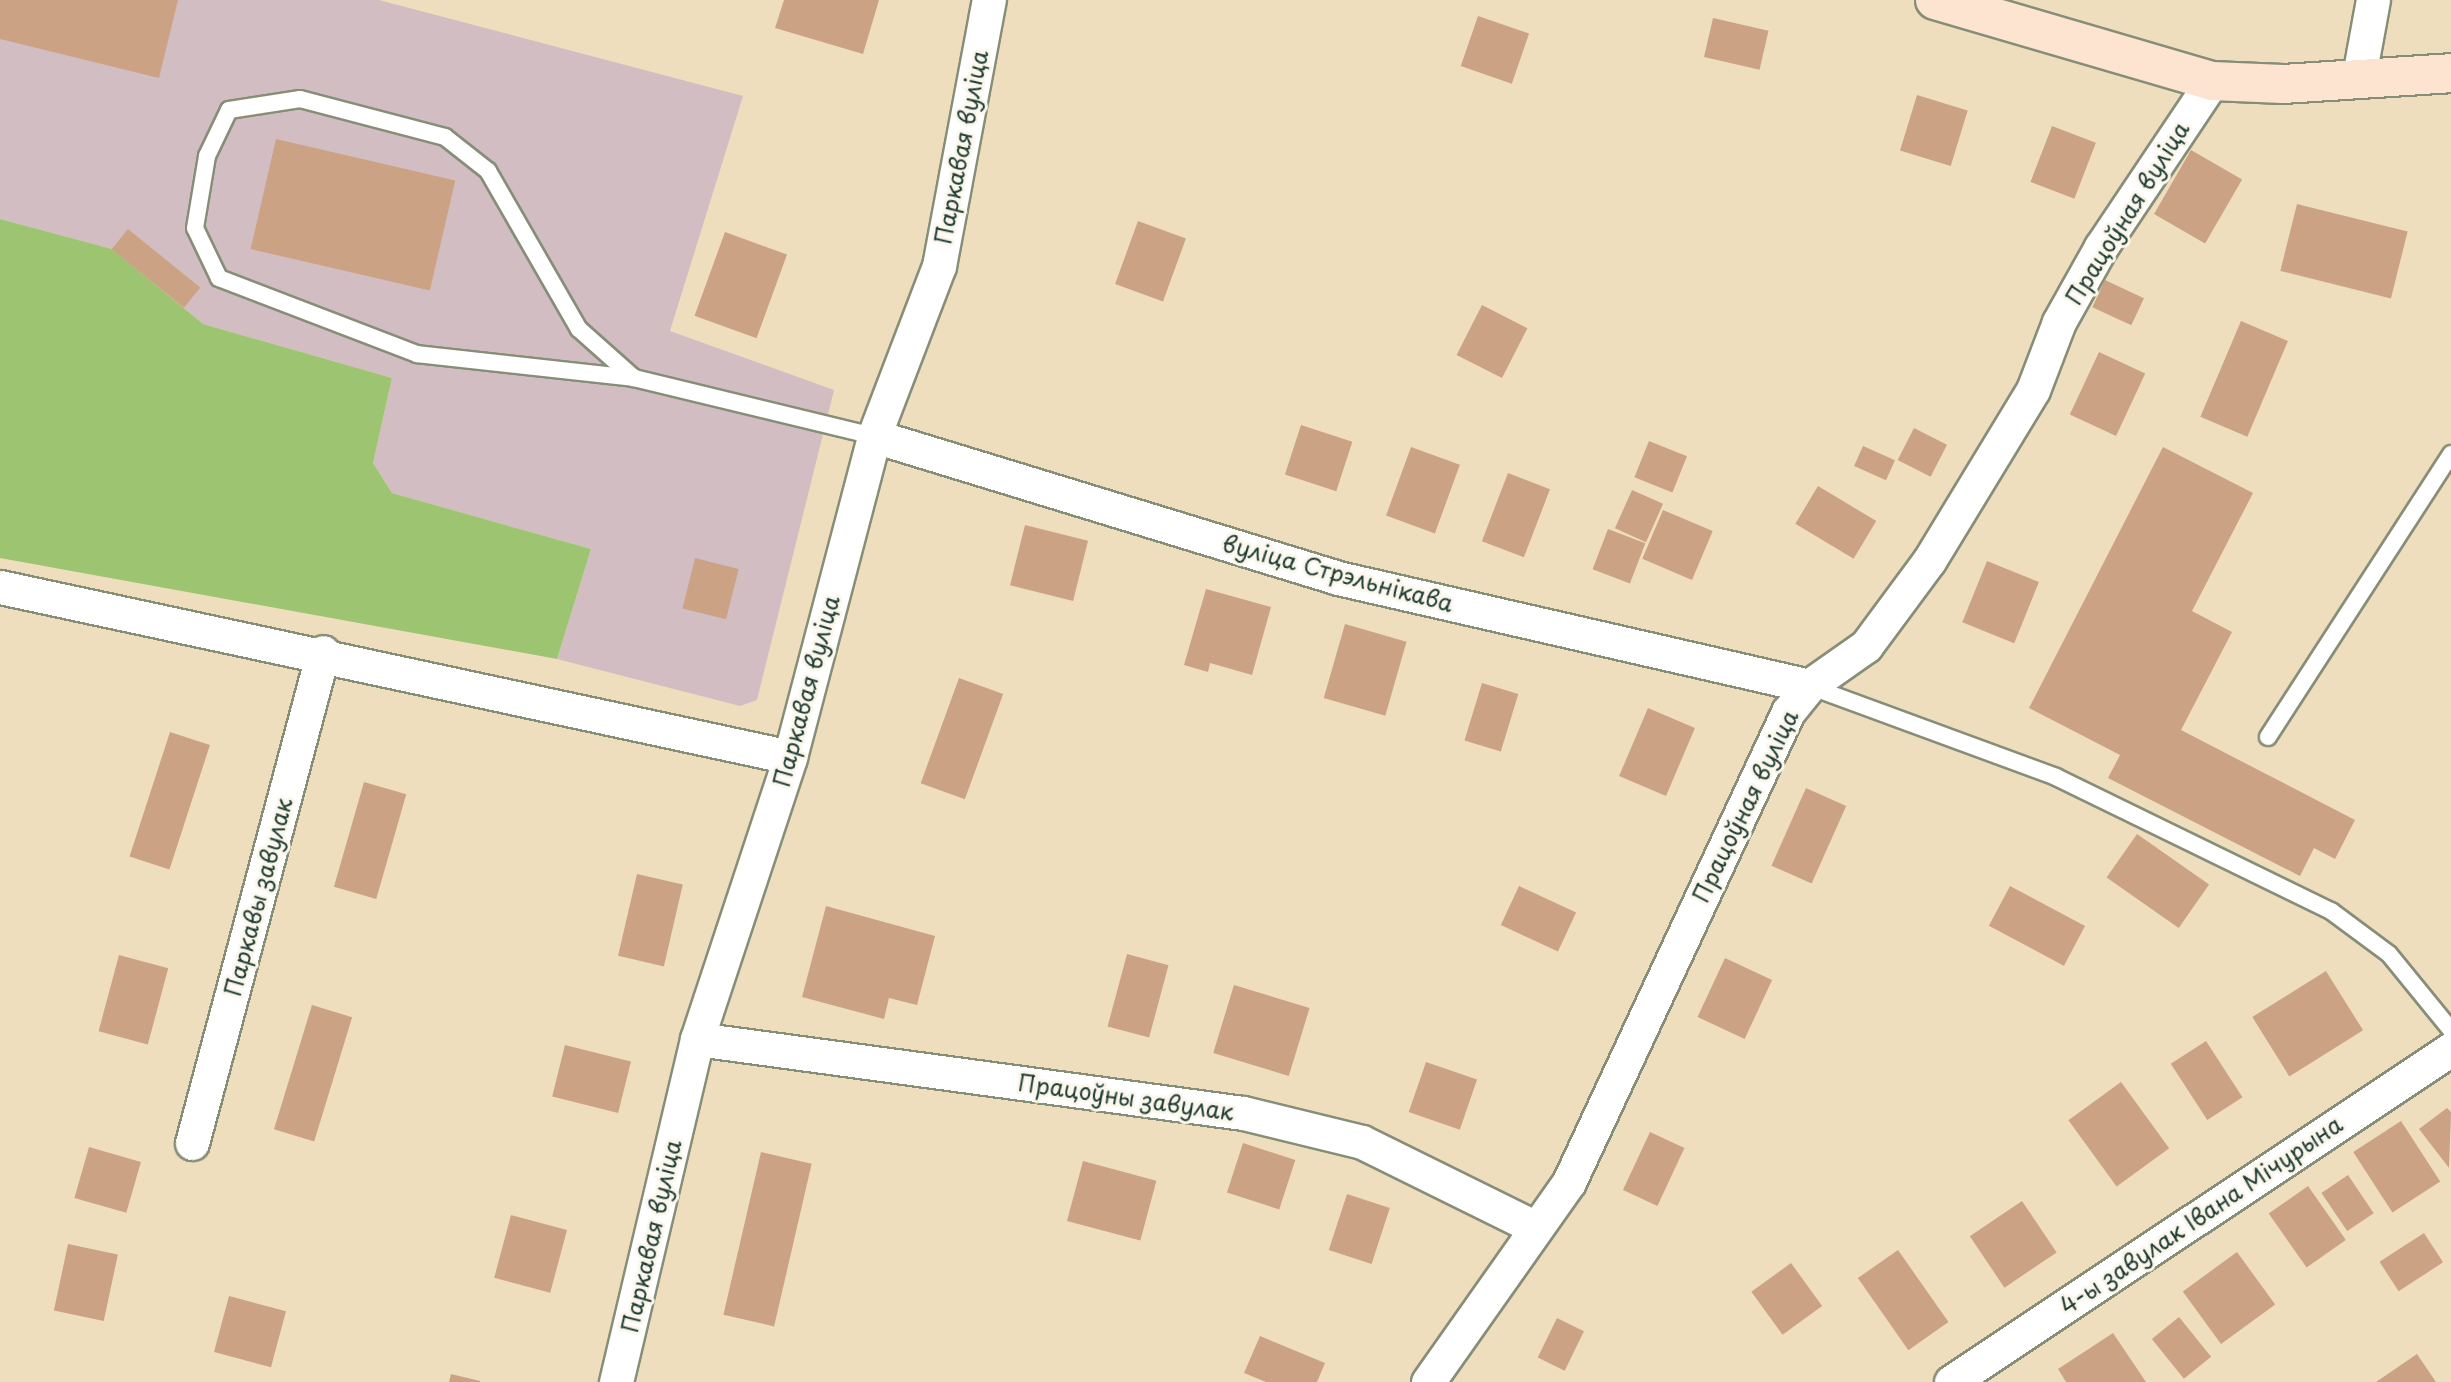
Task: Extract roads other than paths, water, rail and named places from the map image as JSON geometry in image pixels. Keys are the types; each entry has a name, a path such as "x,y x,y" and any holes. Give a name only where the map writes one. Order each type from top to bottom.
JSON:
{"street":[{"name":"Паркавая вуліца","path":"617,1382 697,1038 790,757 874,436 939,266 989,0"},
{"path":"1935,0 2211,81 2283,84 2359,76 2451,73"},
{"path":"2359,76 2372,0"},
{"name":"Працоўная вуліца","path":"1428,1382 1534,1227 1569,1182 1788,712 1809,686 1866,646 1930,561 2034,390 2060,322 2101,247 2211,81"},
{"name":"вуліца Стрэльнікава","path":"874,436 1338,578 1809,686"},
{"path":"0,587 323,652 790,757"},
{"name":"Паркавы завулак","path":"192,1143 323,652"},
{"name":"Працоўны завулак","path":"697,1038 1243,1113 1362,1142 1534,1227"},
{"name":"4-ы завулак Івана Мічурына","path":"1951,1382 2451,1049"}],"lane":[{"path":"634,378 579,328 488,171 445,137 300,99 229,110 207,156 195,228 219,278 417,354 634,378 874,436"},
{"path":"2268,737 2451,454"},
{"path":"1809,686 2056,777 2331,911 2389,954 2451,1030"}]}
